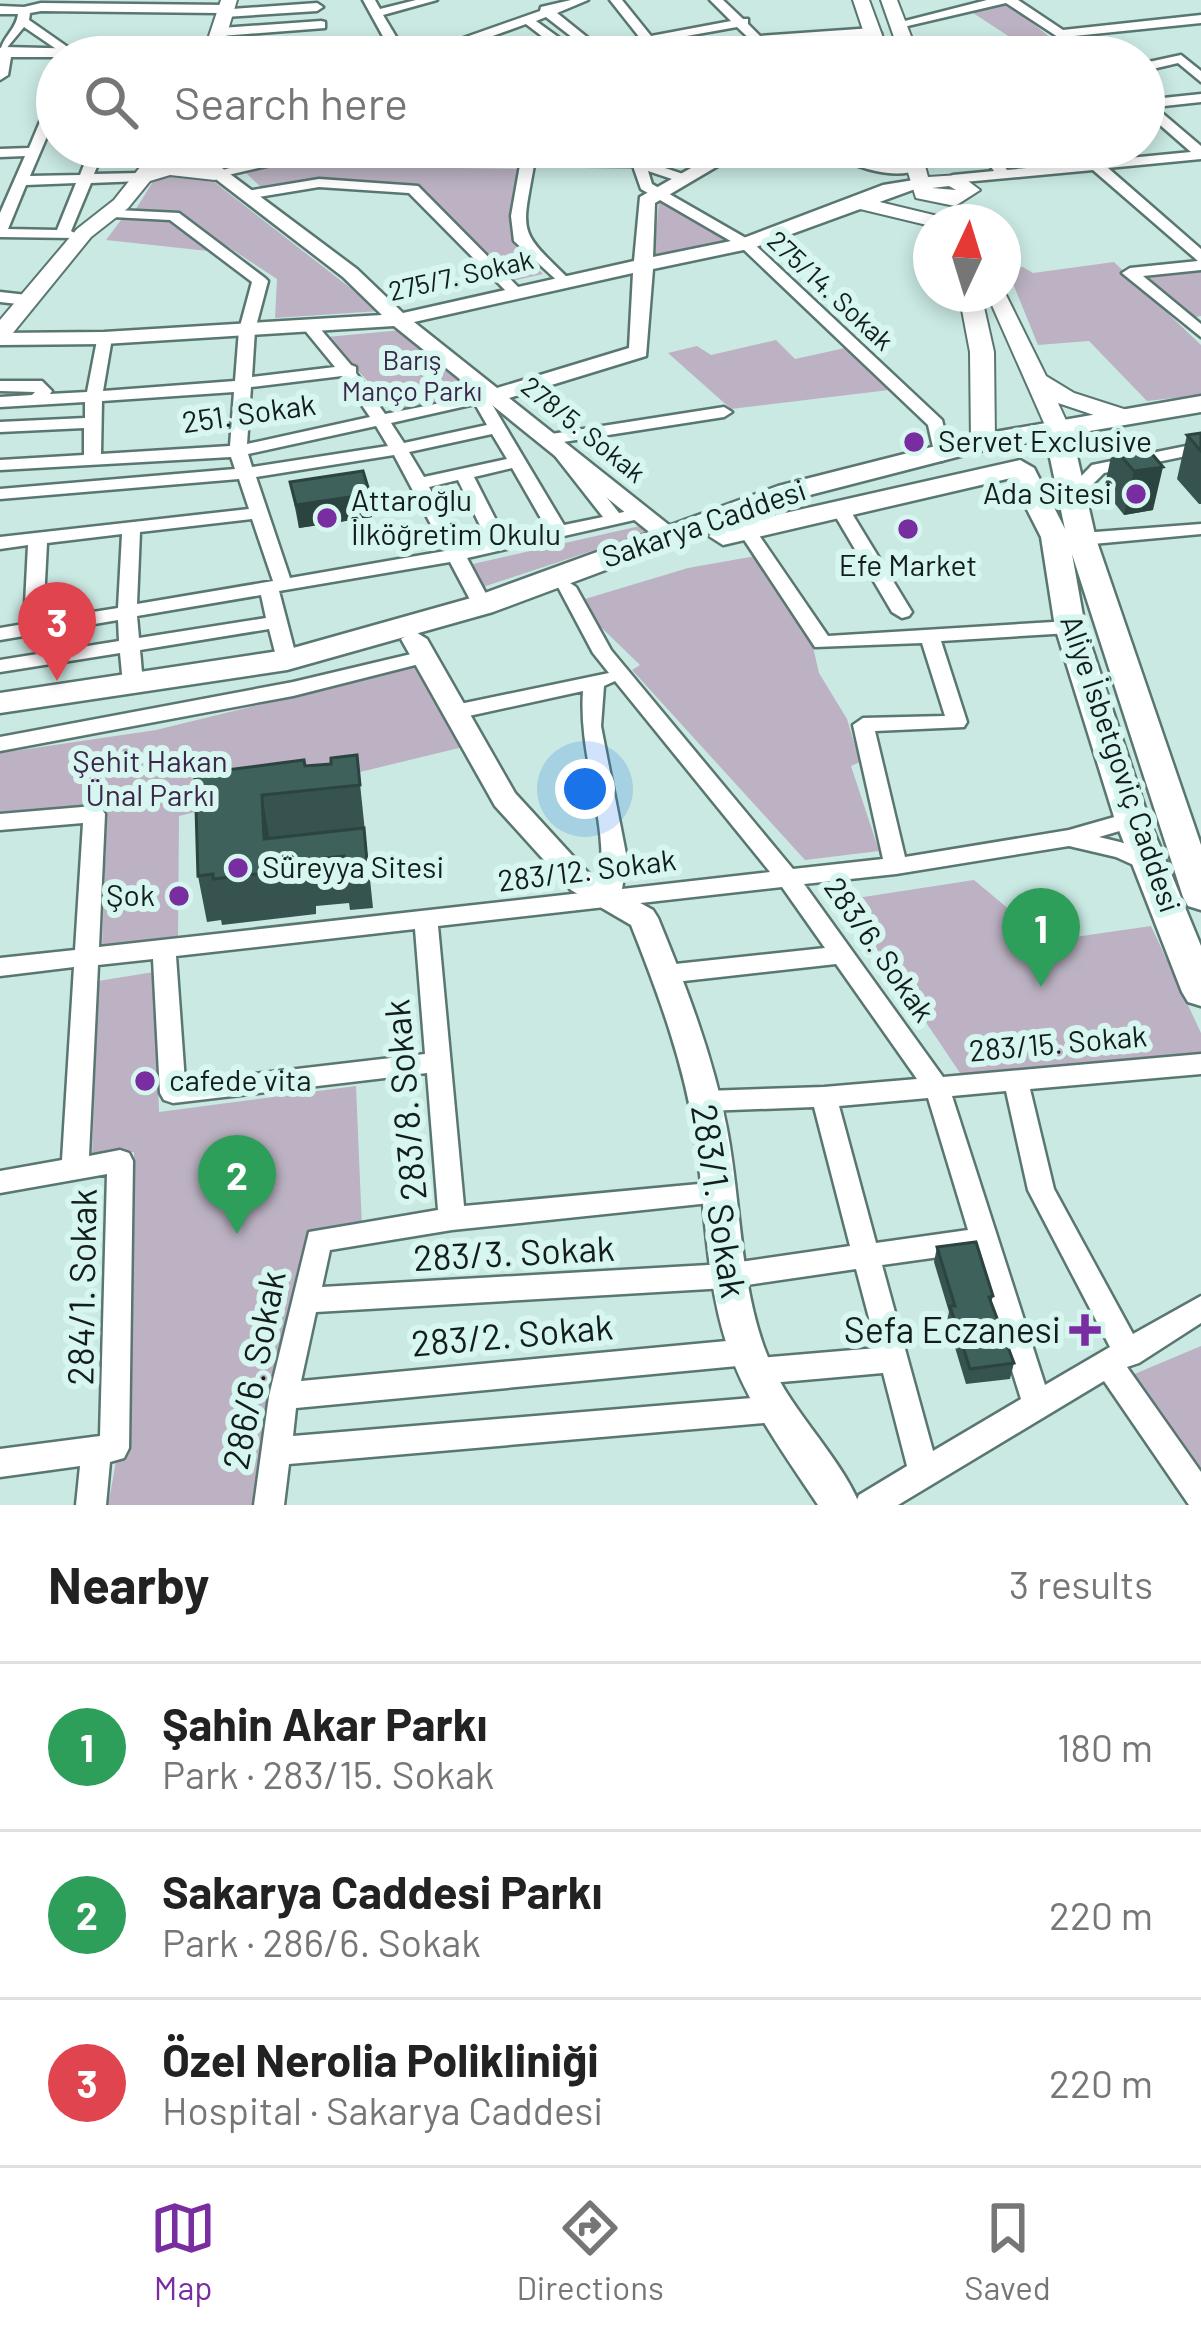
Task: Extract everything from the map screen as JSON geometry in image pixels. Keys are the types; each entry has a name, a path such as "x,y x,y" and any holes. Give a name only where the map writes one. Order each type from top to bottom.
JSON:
{"main road":[{"path":"861,0 874,36"},
{"path":"889,0 903,36"},
{"path":"48,274 70,263 148,168"},
{"path":"948,168 965,204"},
{"path":"141,177 169,169 215,174"},
{"path":"922,179 961,189"},
{"path":"858,205 913,216"},
{"path":"0,337 73,234 119,209"},
{"path":"974,312 982,352 983,442 1001,464 1020,468"},
{"path":"1006,312 1060,441"},
{"path":"1034,379 1066,398 1121,416"},
{"name":"Sakarya Caddesi","path":"0,724 419,648 567,587 746,529 1044,464 1060,441 1121,416 1201,404"},
{"name":"Sakarya Caddesi","path":"0,703 287,660 482,605 654,523 942,456 983,442 1092,443 1201,422"},
{"name":"Aliye İsbetgoviç Caddesi","path":"1060,441 1082,539 1191,833 1201,896"},
{"name":"Aliye İsbetgoviç Caddesi","path":"1020,468 1055,537 1070,627 1132,820 1201,992"}],"street":[{"path":"10,0 50,36"},
{"path":"390,36 373,6 431,0"},
{"path":"484,36 582,0"},
{"path":"616,0 641,36"},
{"path":"716,0 744,22 753,36"},
{"path":"899,24 1005,0 1064,36"},
{"path":"220,31 317,4 323,36"},
{"path":"0,10 220,31 321,26"},
{"path":"545,10 578,36"},
{"path":"0,75 2,52 23,15"},
{"path":"525,18 550,36"},
{"path":"1074,36 1201,19"},
{"path":"671,36 744,22"},
{"path":"852,36 873,33"},
{"path":"2,52 36,54"},
{"path":"1165,62 1181,59 1201,77"},
{"path":"1165,102 1201,98"},
{"path":"1165,122 1201,154"},
{"path":"36,145 0,232 73,234 89,168"},
{"path":"0,153 33,152"},
{"path":"1165,159 1201,154"},
{"name":"278/5. Sokak","path":"208,168 350,273 488,397 551,439 654,523"},
{"path":"215,174 240,168"},
{"path":"526,168 518,216 521,241 563,281"},
{"path":"640,168 653,193"},
{"path":"656,168 681,178"},
{"path":"643,268 646,201 700,168"},
{"path":"878,168 922,179"},
{"path":"999,168 1003,174"},
{"path":"961,189 1003,174 1099,168 1201,261"},
{"path":"961,189 1043,173"},
{"path":"21,181 141,177"},
{"name":"275/7. Sokak","path":"0,337 104,338 399,320 514,291 746,244 922,179"},
{"path":"247,195 319,183 413,188 514,291"},
{"name":"275/14. Sokak","path":"653,193 746,244 936,424 942,456"},
{"path":"119,209 174,217 260,281 248,331 238,451 259,513 276,588 276,622 287,660"},
{"path":"1201,261 1130,273 1201,332"},
{"name":"251. Sokak","path":"0,465 238,451 488,397 640,352 643,268"},
{"path":"0,297 27,300"},
{"path":"311,328 350,370 386,421 482,605"},
{"path":"92,461 94,397 104,338"},
{"path":"0,402 242,385 350,370"},
{"path":"0,386 37,385 44,391 37,400"},
{"name":"278/5. Sokak","path":"488,397 496,428 559,533"},
{"path":"614,519 551,439 724,412"},
{"path":"0,427 93,423"},
{"path":"0,494 250,476 399,452 496,428"},
{"path":"1072,495 1099,469 1201,448"},
{"path":"418,484 516,462"},
{"path":"464,474 500,547"},
{"path":"839,507 902,612"},
{"path":"0,543 259,513"},
{"path":"0,634 456,556 614,519 654,523"},
{"path":"131,529 127,614 133,684"},
{"path":"746,529 821,643 1070,627"},
{"path":"1082,539 1201,529"},
{"path":"33,628 38,539"},
{"name":"283/6. Sokak","path":"567,587 602,653 787,877 937,1088 1037,1404"},
{"path":"0,666 276,622"},
{"path":"896,866 863,725 957,722 931,638"},
{"path":"0,744 293,689 419,648"},
{"name":"283/1. Sokak","path":"419,648 505,799 581,883 643,918 666,974 705,1101 720,1193 726,1276 753,1362 775,1409 841,1505"},
{"path":"455,712 622,676"},
{"path":"594,682 591,726 616,859 609,898"},
{"path":"0,823 94,814 75,1169"},
{"name":"283/12. Sokak","path":"0,967 896,866 1069,838 1132,820"},
{"path":"1069,838 1121,850 1150,864"},
{"name":"283/8. Sokak","path":"426,921 452,1219 720,1193"},
{"path":"164,951 172,1093 439,1062"},
{"path":"666,974 839,955"},
{"name":"283/15. Sokak","path":"705,1101 824,1097 1201,1064"},
{"path":"1016,1081 1042,1190 1119,1359 1201,1497"},
{"path":"824,1097 924,1473"},
{"name":"284/1. Sokak","path":"0,1182 121,1160 114,1448 96,1450"},
{"name":"286/6. Sokak","path":"268,1505 283,1396 319,1240 452,1219"},
{"name":"283/3. Sokak","path":"305,1300 726,1276 984,1239"},
{"path":"870,1505 1201,1307"},
{"path":"1119,1359 1201,1325"},
{"name":"283/2. Sokak","path":"283,1396 753,1362 892,1360"},
{"path":"276,1451 775,1409"},
{"path":"0,1463 96,1450 91,1505"}],"green space":[{"path":"1007,2 1048,36 1008,36 970,11"},
{"path":"264,168 522,169 514,244 543,274 512,281 411,186 339,181 263,189 246,173"},
{"name":"Barış Manço Parkı","path":"204,174 380,311 275,318 277,279 178,214 134,212 157,175"},
{"path":"660,195 743,241 652,264"},
{"path":"121,220 170,221 208,251 106,240"},
{"path":"1114,262 1201,345 1201,395 1147,401 1089,341 1038,345 1021,303 1021,267 1033,273"},
{"path":"1201,271 1201,316 1190,318 1138,279"},
{"name":"Barış Manço Parkı","path":"402,330 486,391 398,414 327,337"},
{"path":"776,340 795,359 845,348 889,390 731,409 668,353 697,346 711,355"},
{"path":"653,523 658,529 483,587 473,564"},
{"path":"756,556 813,647 819,673 847,719 860,762 851,766 879,851 805,860 632,670 640,665 575,602 688,568"},
{"name":"Şehit Hakan Ünal Parkı","path":"417,666 463,747 179,816 178,938 102,946 107,810 0,815 0,753 156,730"},
{"path":"974,880 1047,941 1151,926 1201,1033 1201,1064 968,1085 844,900"},
{"path":"154,972 159,1112 356,1086 362,1228 319,1240 265,1505 108,1505 127,1373 134,1152 92,1157 98,981"},
{"path":"1201,1346 1201,1486 1118,1381"}],"building":[{"path":"1201,433 1201,451 1187,435"},
{"path":"1142,442 1163,467 1134,471 1113,447"},
{"path":"363,471 370,494 296,505 290,482"},
{"path":"357,755 360,785 262,795 264,839 364,828 367,862 344,864 344,856 309,860 309,868 213,879 213,874 198,876 195,774 304,760 305,766 331,764 331,758"},
{"path":"976,1242 993,1296 989,1297 1014,1363 970,1369 937,1247"}],"place":[{"name":"Servet Exclusive","path":"914,442"},
{"name":"Ada Sitesi","path":"1136,494"},
{"name":"Attaroğlu İlköğretim Okulu","path":"327,518"},
{"name":"Efe Market","path":"908,529"},
{"name":"Özel Nerolia Polikliniği","path":"57,681"},
{"name":"Süreyya Sitesi","path":"238,868"},
{"name":"Şok","path":"179,896"},
{"name":"Şahin Akar Parkı","path":"1041,987"},
{"name":"cafede vita","path":"145,1081"},
{"name":"Sakarya Caddesi Parkı","path":"237,1234"},
{"name":"Sefa Eczanesi","path":"1085,1330"}]}
